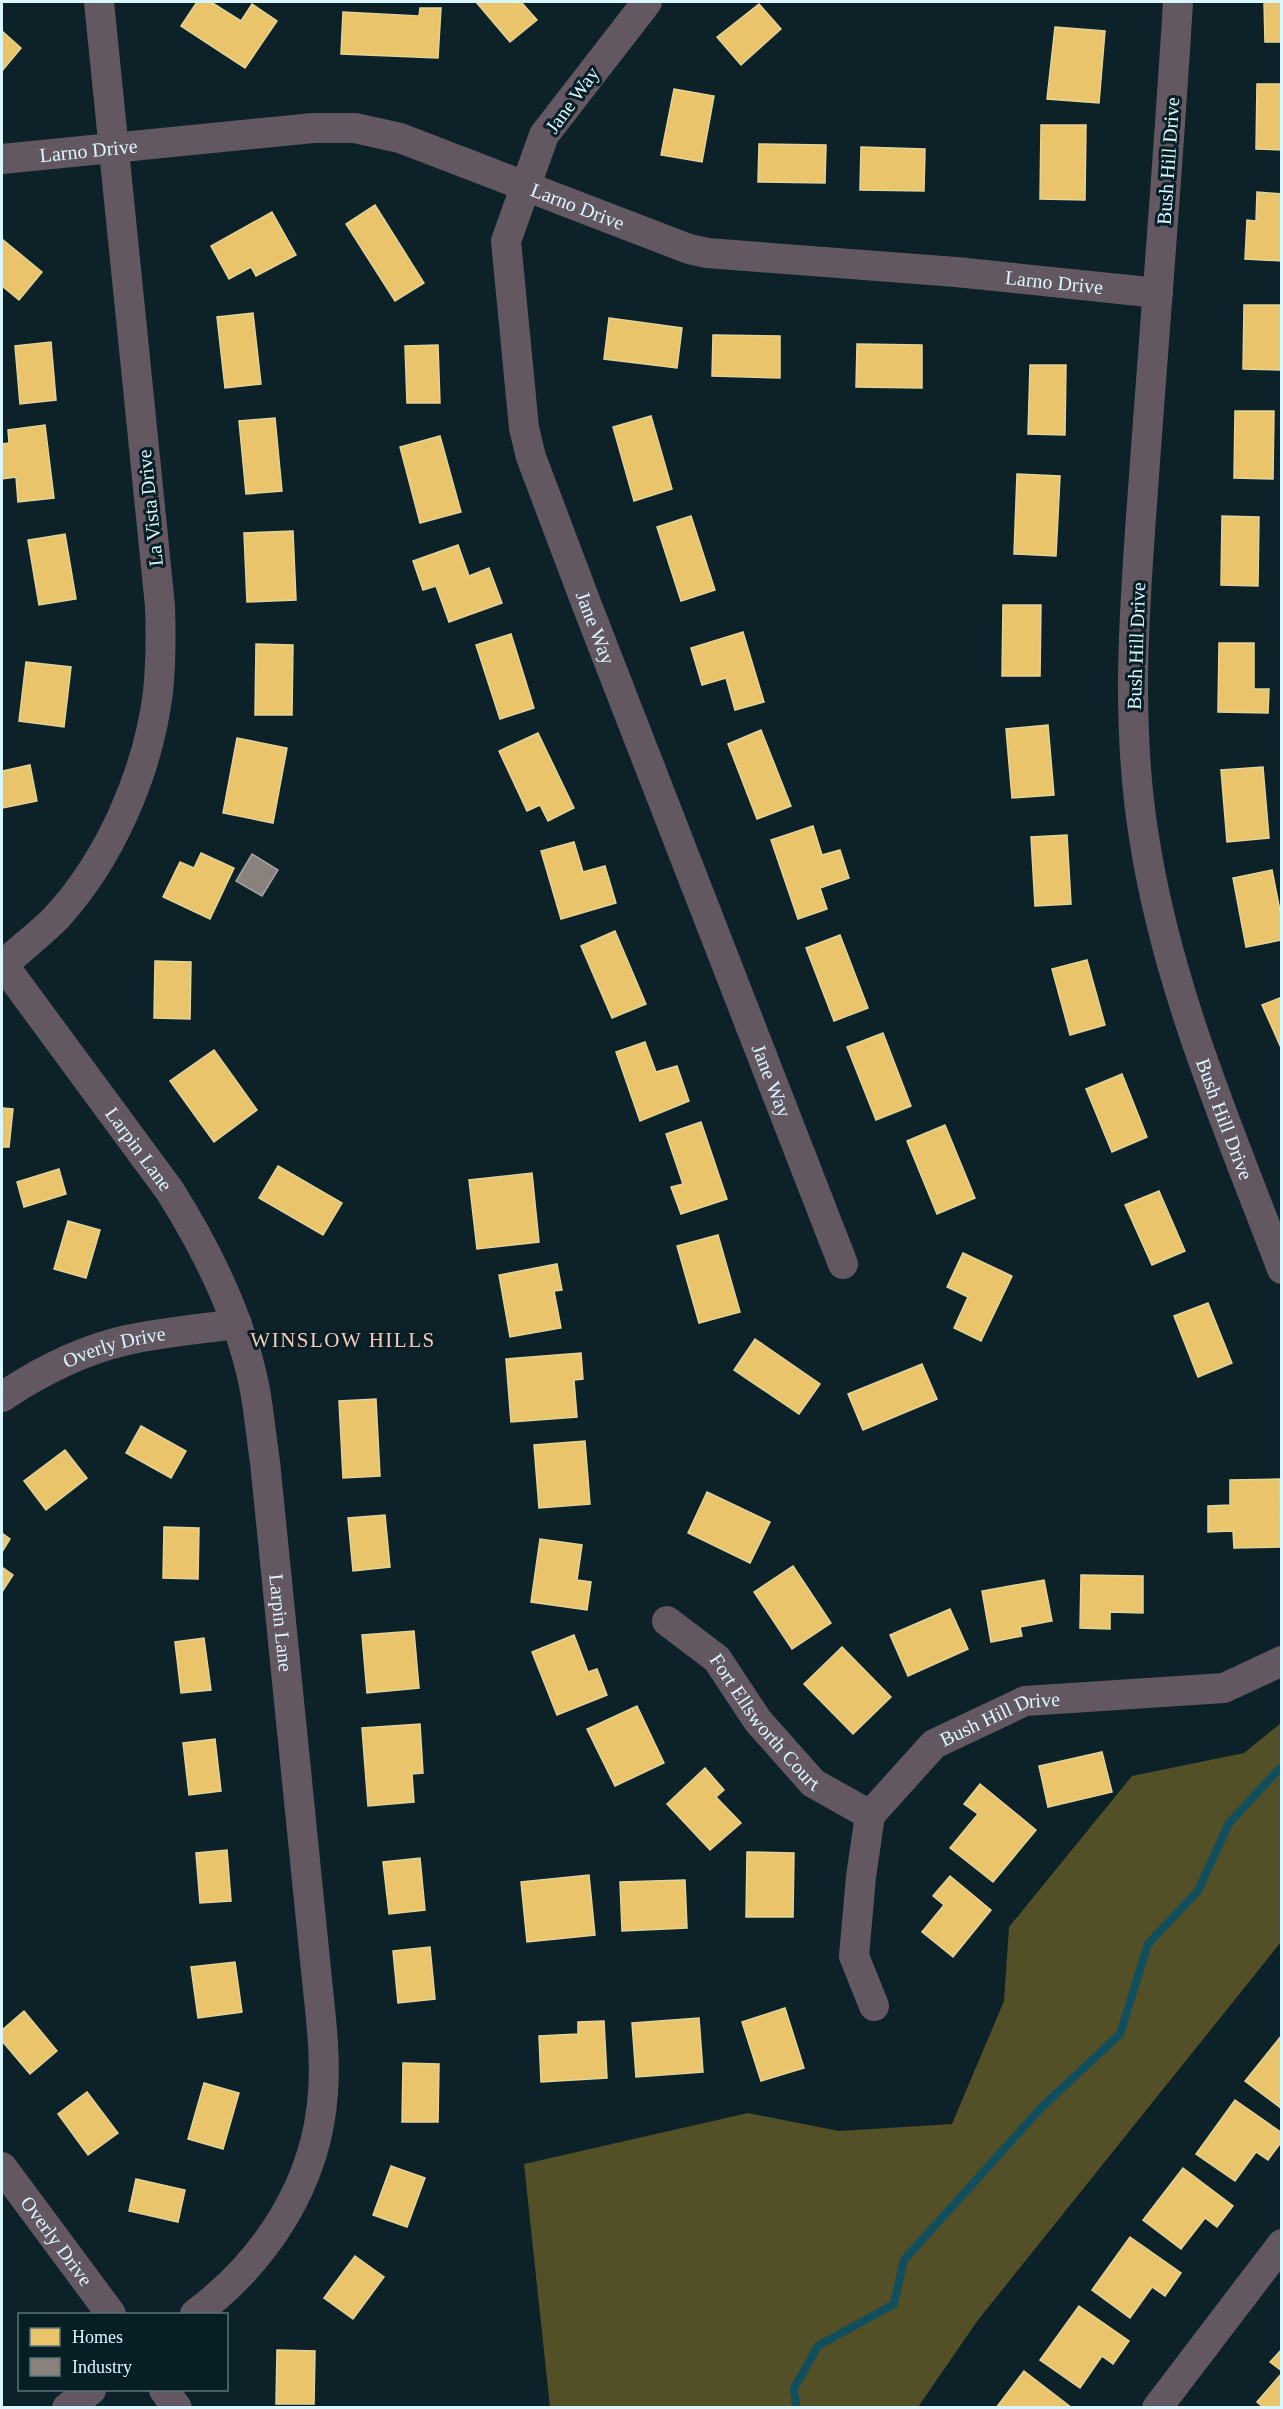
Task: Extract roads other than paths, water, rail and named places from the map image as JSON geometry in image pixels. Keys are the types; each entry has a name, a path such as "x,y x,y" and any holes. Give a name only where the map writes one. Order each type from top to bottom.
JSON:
{"street":[{"name":"La Vista Drive","path":"2,965 55,918 77,891 100,856 122,814 138,775 149,739 158,694 161,652 160,606 99,2"},
{"name":"Jane Way","path":"647,2 544,135 506,241 520,397 531,457 843,1264"},
{"name":"Bush Hill Drive","path":"1178,2 1168,177 1132,666 1134,748 1143,834 1157,910 1185,1011 1281,1269"},
{"name":"Larno Drive","path":"2,159 314,128 355,128 400,138 689,249 707,253 956,272 1158,294"},
{"name":"Larpin Lane","path":"2,965 170,1191 190,1224 209,1260 237,1324 254,1383 265,1462 316,1970 323,2051 323,2094 316,2136 305,2173 290,2207 271,2239 247,2268 220,2295 196,2313"},
{"name":"Overly Drive","path":"2,1397 51,1369 89,1352 127,1340 237,1324"},
{"name":"Fort Ellsworth Court","path":"667,1621 717,1659 758,1721 813,1783 870,1815"},
{"name":"Bush Hill Drive","path":"870,1815 934,1744 1025,1701 1224,1688 1281,1661"},
{"path":"870,1815 861,1877 854,1956 874,2006"},
{"name":"Overly Drive","path":"2,2167 110,2313"},
{"path":"1157,2408 1281,2244"},
{"path":"67,2408 90,2391"},
{"path":"165,2391 177,2408"}],"waterway":[{"path":"796,2408 794,2388 818,2346 894,2304 904,2260 1041,2108 1120,2034 1148,1944 1198,1891 1229,1823 1282,1766"}],"district":[{"name":"WINSLOW HILLS","path":"343,1340"}]}
